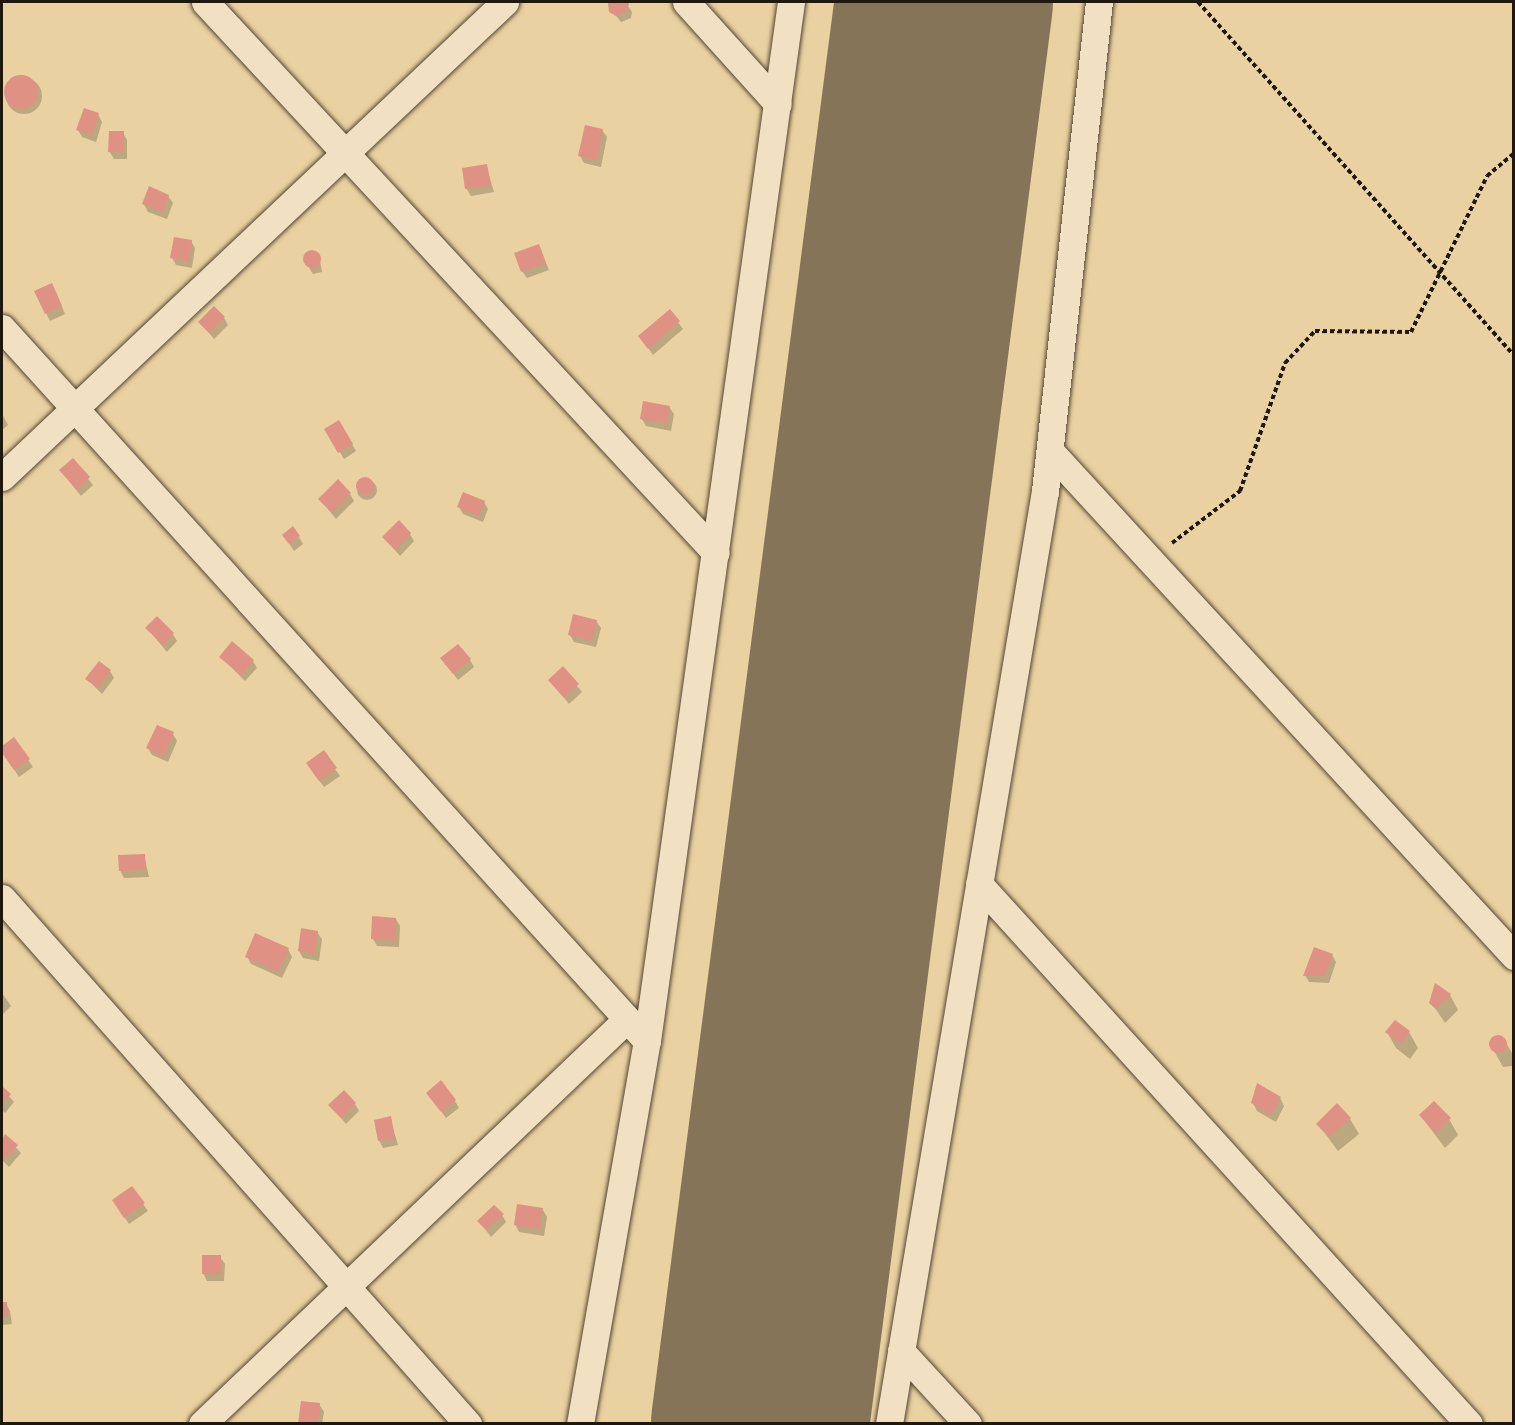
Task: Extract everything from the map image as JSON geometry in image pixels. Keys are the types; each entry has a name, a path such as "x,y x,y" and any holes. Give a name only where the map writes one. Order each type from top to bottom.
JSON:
{"street":[{"path":"205,2 716,553"},
{"path":"2,477 505,2"},
{"path":"686,2 778,104"},
{"path":"580,1424 647,1041 791,2"},
{"path":"889,1424 1050,451 1099,2"},
{"path":"2,328 73,410 647,1041"},
{"path":"1050,451 1514,956"},
{"path":"979,884 1469,1424"},
{"path":"2,898 468,1424"},
{"path":"202,1424 627,1019"},
{"path":"901,1351 968,1424"}],"path":[{"path":"1198,2 1514,356"},
{"path":"1150,560 1240,490 1285,363 1315,331 1411,332 1486,176 1514,153"}],"building":[{"path":"608,2 628,2 629,4 627,10 616,16 609,12"},
{"path":"21,75 33,80 38,92 33,104 21,109 9,104 4,92 9,80"},
{"path":"84,108 99,113 92,135 76,130"},
{"path":"585,125 603,129 597,160 578,156"},
{"path":"109,131 124,131 123,152 108,152"},
{"path":"487,164 491,185 465,189 462,168"},
{"path":"149,186 169,195 163,212 142,204"},
{"path":"174,237 192,240 189,262 170,258"},
{"path":"539,244 546,263 521,272 514,253"},
{"path":"312,250 320,255 321,259 316,267 312,268 304,263 303,259 308,251"},
{"path":"52,283 62,306 45,314 34,291"},
{"path":"214,306 225,317 209,333 198,322"},
{"path":"670,309 680,321 648,349 638,336"},
{"path":"643,401 670,406 667,424 640,419"},
{"path":"339,420 353,444 338,453 324,429"},
{"path":"73,458 90,477 77,490 59,470"},
{"path":"361,477 369,477 374,482 372,493 361,495 356,490 356,482"},
{"path":"338,479 351,493 332,513 318,499"},
{"path":"463,492 485,501 479,516 457,507"},
{"path":"399,520 411,533 395,550 382,537"},
{"path":"293,526 300,536 289,544 282,535"},
{"path":"573,614 597,620 592,641 568,635"},
{"path":"157,616 174,633 163,645 145,628"},
{"path":"232,641 254,660 241,675 219,657"},
{"path":"458,644 471,659 453,674 440,658"},
{"path":"99,661 111,670 98,688 85,679"},
{"path":"563,666 579,684 564,698 548,680"},
{"path":"157,725 174,732 164,756 146,748"},
{"path":"14,737 30,759 14,770 2,753 2,746"},
{"path":"324,750 337,768 319,781 306,763"},
{"path":"145,854 146,870 119,871 118,855"},
{"path":"372,916 396,918 396,941 371,939"},
{"path":"301,928 318,931 315,954 298,951"},
{"path":"255,933 289,948 278,972 245,957"},
{"path":"1314,947 1333,954 1325,976 1303,976"},
{"path":"1435,983 1451,994 1436,1009 1429,1003"},
{"path":"1395,1020 1410,1031 1401,1044 1385,1032"},
{"path":"1498,1035 1506,1040 1507,1044 1502,1052 1498,1053 1490,1048 1489,1044 1494,1036"},
{"path":"441,1080 456,1100 441,1112 426,1093"},
{"path":"1257,1083 1281,1097 1271,1115 1251,1103"},
{"path":"2,1086 11,1094 2,1105"},
{"path":"344,1090 356,1103 341,1118 328,1105"},
{"path":"1434,1101 1451,1118 1436,1133 1419,1115"},
{"path":"1337,1103 1351,1118 1329,1137 1316,1124"},
{"path":"391,1116 395,1138 378,1141 374,1120"},
{"path":"5,1134 18,1145 4,1160 2,1139"},
{"path":"132,1186 145,1203 124,1218 112,1200"},
{"path":"517,1204 543,1208 540,1229 514,1225"},
{"path":"494,1205 504,1214 486,1230 477,1221"},
{"path":"202,1255 221,1255 221,1274 202,1274"},
{"path":"2,1302 7,1302 8,1317 2,1318"},
{"path":"301,1401 320,1403 318,1424 298,1424"}],"runway":[{"path":"760,1424 944,2"}]}
